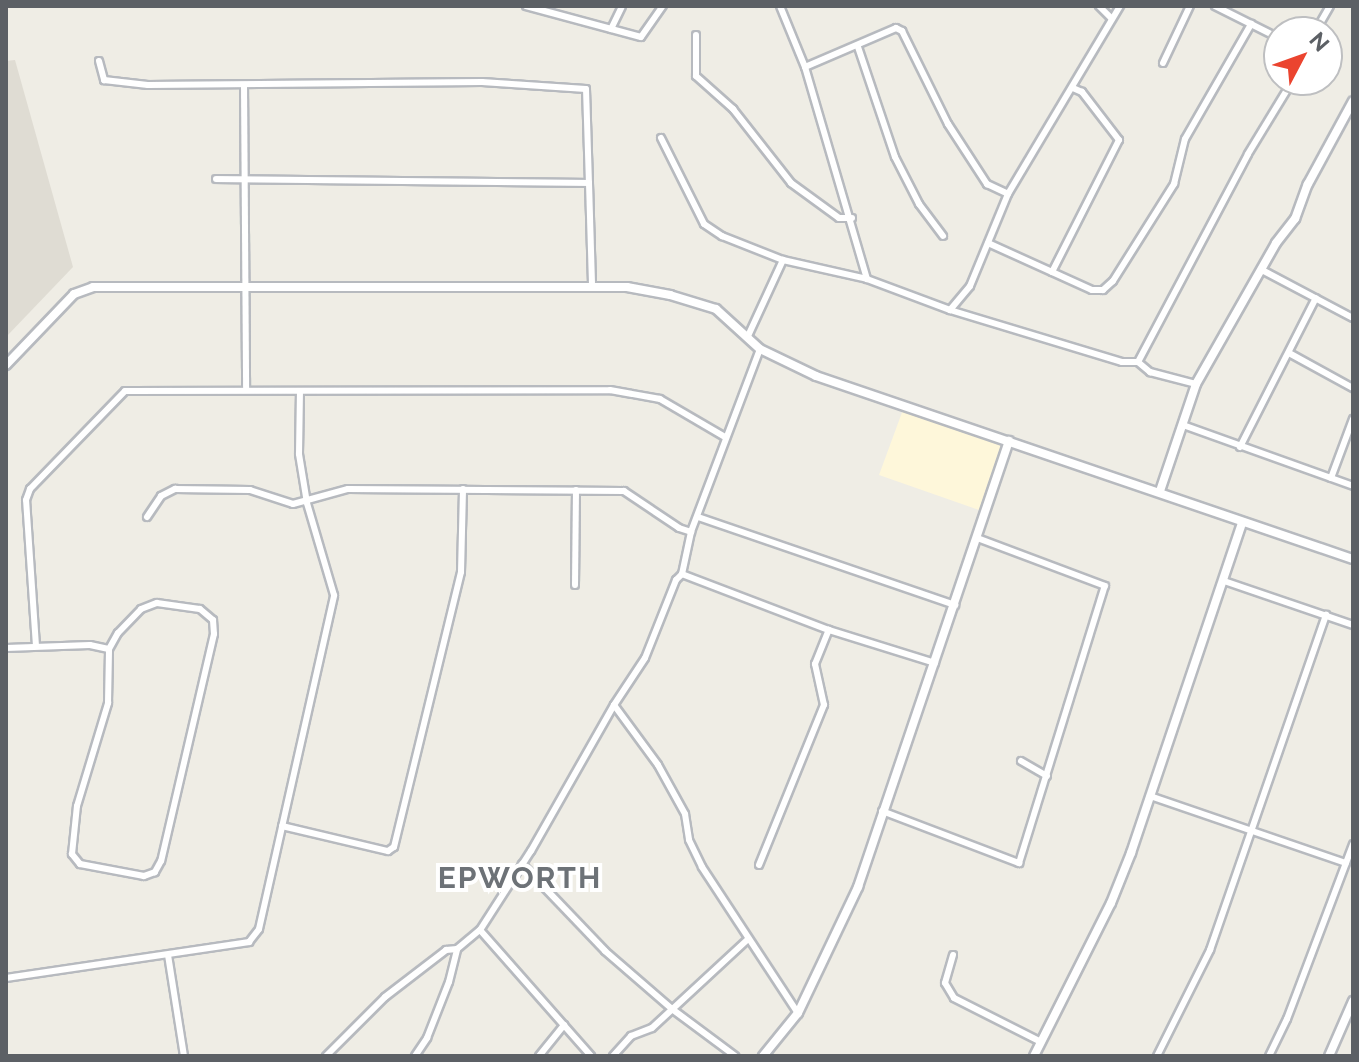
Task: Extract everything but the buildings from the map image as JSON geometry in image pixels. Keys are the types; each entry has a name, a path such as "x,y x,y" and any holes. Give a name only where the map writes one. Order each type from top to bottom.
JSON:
{"street":[{"path":"526,6 641,37 663,6"},
{"path":"611,29 622,6"},
{"path":"780,6 805,67 852,218 867,279"},
{"path":"1099,6 1112,19"},
{"path":"950,310 970,286 1008,194 1120,6"},
{"path":"1163,63 1190,6"},
{"path":"1215,6 1263,30"},
{"path":"988,243 1092,290 1103,290 1113,281 1174,184 1185,139 1251,24"},
{"path":"805,67 858,47 896,28 902,31 964,148 987,184 1008,194"},
{"path":"696,35 696,76 733,109 791,183 839,218 852,218"},
{"path":"858,47 895,157 919,204 943,236"},
{"path":"99,61 104,80 148,85 482,82 586,89 592,285"},
{"path":"244,85 246,389"},
{"path":"1052,272 1119,140 1082,92 1073,88"},
{"path":"1138,362 1248,154 1283,96"},
{"path":"1160,491 1196,384 1276,243 1295,219 1308,184 1353,101"},
{"path":"661,138 704,224 722,236 783,260 867,279 950,310 1122,362 1138,362 1150,372 1196,384"},
{"path":"216,179 589,183"},
{"path":"748,336 783,260"},
{"path":"1262,270 1353,318"},
{"path":"6,365 74,294 86,288 592,285 653,291 705,305 724,315 760,349 816,376 1353,559"},
{"path":"1240,447 1316,298"},
{"path":"326,1056 385,997 446,950 457,949 480,930 522,864 614,705 645,658 676,580 682,574 691,532 760,349"},
{"path":"1289,353 1353,388"},
{"path":"36,646 26,500 30,489 125,391 610,390 660,399 725,437"},
{"path":"6,978 249,942 259,929 334,595 307,503 299,454 300,392"},
{"path":"1331,478 1353,419"},
{"path":"1183,425 1353,486"},
{"path":"763,1056 798,1013 858,887 1009,441"},
{"path":"147,517 161,496 175,489 250,490 293,504 307,503 323,495 348,489 624,491 679,528 691,532"},
{"path":"282,826 388,851 394,847 461,572 463,489"},
{"path":"575,585 576,490"},
{"path":"698,517 955,605"},
{"path":"1034,1056 1111,903 1242,523"},
{"path":"882,811 1019,863 1105,586 977,538"},
{"path":"682,574 829,630 935,663"},
{"path":"1224,581 1353,625"},
{"path":"157,603 200,609 213,620 214,634 161,861 155,872 144,876 80,864 72,854 77,806 108,703 109,649 118,633 141,609 157,603"},
{"path":"1157,1056 1210,950 1326,615"},
{"path":"759,865 824,705 815,664 829,630"},
{"path":"6,648 90,645 109,649"},
{"path":"614,705 658,765 685,814 689,840 702,867 747,940 798,1013"},
{"path":"1021,761 1047,776"},
{"path":"1150,796 1346,863"},
{"path":"1269,1056 1287,1019 1353,844"},
{"path":"522,864 605,951 672,1009 735,1056"},
{"path":"480,930 591,1056"},
{"path":"613,1056 631,1036 652,1028 747,940"},
{"path":"415,1056 427,1038 449,982 457,949"},
{"path":"168,955 184,1056"},
{"path":"953,955 945,983 954,998 1041,1042"},
{"path":"1329,1056 1353,1001"},
{"path":"539,1056 564,1025"}],"shaded area":[{"path":"15,60 73,267 6,337 6,61"},
{"path":"904,407 1002,442 979,510 879,475"}],"district":[{"name":"EPWORTH","path":"520,878"}]}
